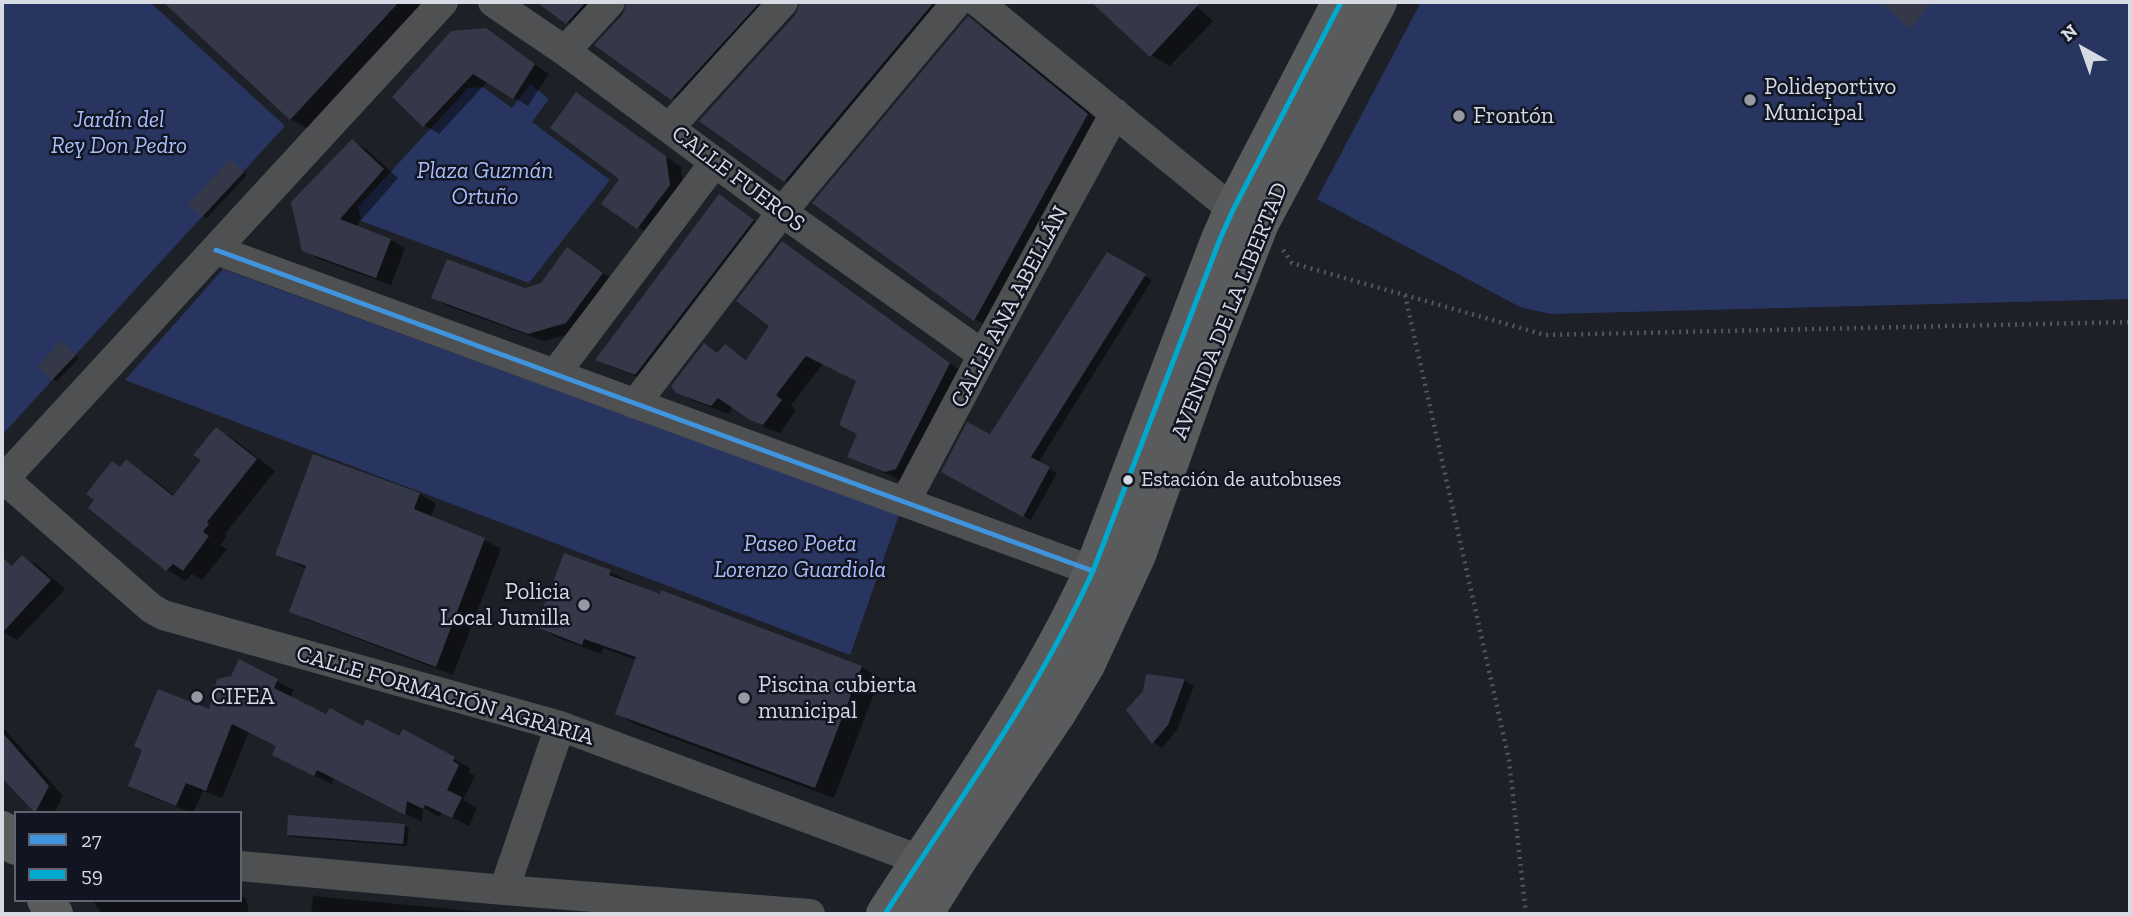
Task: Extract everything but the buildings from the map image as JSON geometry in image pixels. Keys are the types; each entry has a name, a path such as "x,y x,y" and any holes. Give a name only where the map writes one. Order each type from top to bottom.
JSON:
{"main road":[{"path":"886,914 1029,694 1067,625 1093,571 1198,293 1246,216 1341,2"},
{"name":"AVENIDA DE LA LIBERTAD","path":"924,914 1086,665 1137,555 1200,377 1246,216 1378,2"},
{"path":"2,830 14,844"}],"street":[{"path":"3,480 443,2"},
{"name":"CALLE FUEROS","path":"494,2 983,355"},
{"path":"565,51 610,2"},
{"path":"669,128 783,2"},
{"path":"635,404 782,212 957,2"},
{"path":"978,2 1246,216"},
{"name":"CALLE ANA ABELLÁN","path":"905,502 1115,113"},
{"path":"555,374 715,162"},
{"path":"216,250 1093,571"},
{"name":"CALLE FORMACIÓN AGRARIA","path":"3,480 151,608 163,615 561,726 920,860"},
{"path":"505,890 561,726"},
{"path":"242,866 810,914"}],"path":[{"path":"1246,216 1277,240 1292,263 1545,334 2130,322"},
{"path":"1405,295 1509,760 1527,914"}],"green space":[{"name":"Jardín del Rey Don Pedro","path":"2,2 150,2 285,126 2,435"},
{"name":"Polideportivo Municipal","path":"1421,2 2130,2 2130,299 1551,314 1520,307 1317,199"},
{"name":"Plaza Guzmán Ortuño","path":"530,84 549,99 532,122 610,180 529,283 361,221 358,207 468,88 483,87 512,108"},
{"name":"Paseo Poeta Lorenzo Guardiola","path":"223,269 899,515 850,655 125,380"}],"transit line":[{"name":"59","path":"885,914 1022,704 1071,616 1093,571 1220,239 1341,2"},
{"name":"27","path":"216,250 1093,571"}],"place":[{"name":"Polideportivo Municipal","path":"1750,100"},
{"name":"Frontón","path":"1459,116"},
{"name":"Estación de autobuses","path":"1128,480"},
{"name":"Policia Local Jumilla","path":"584,605"},
{"name":"CIFEA","path":"197,697"},
{"name":"Piscina cubierta municipal","path":"744,698"}]}
